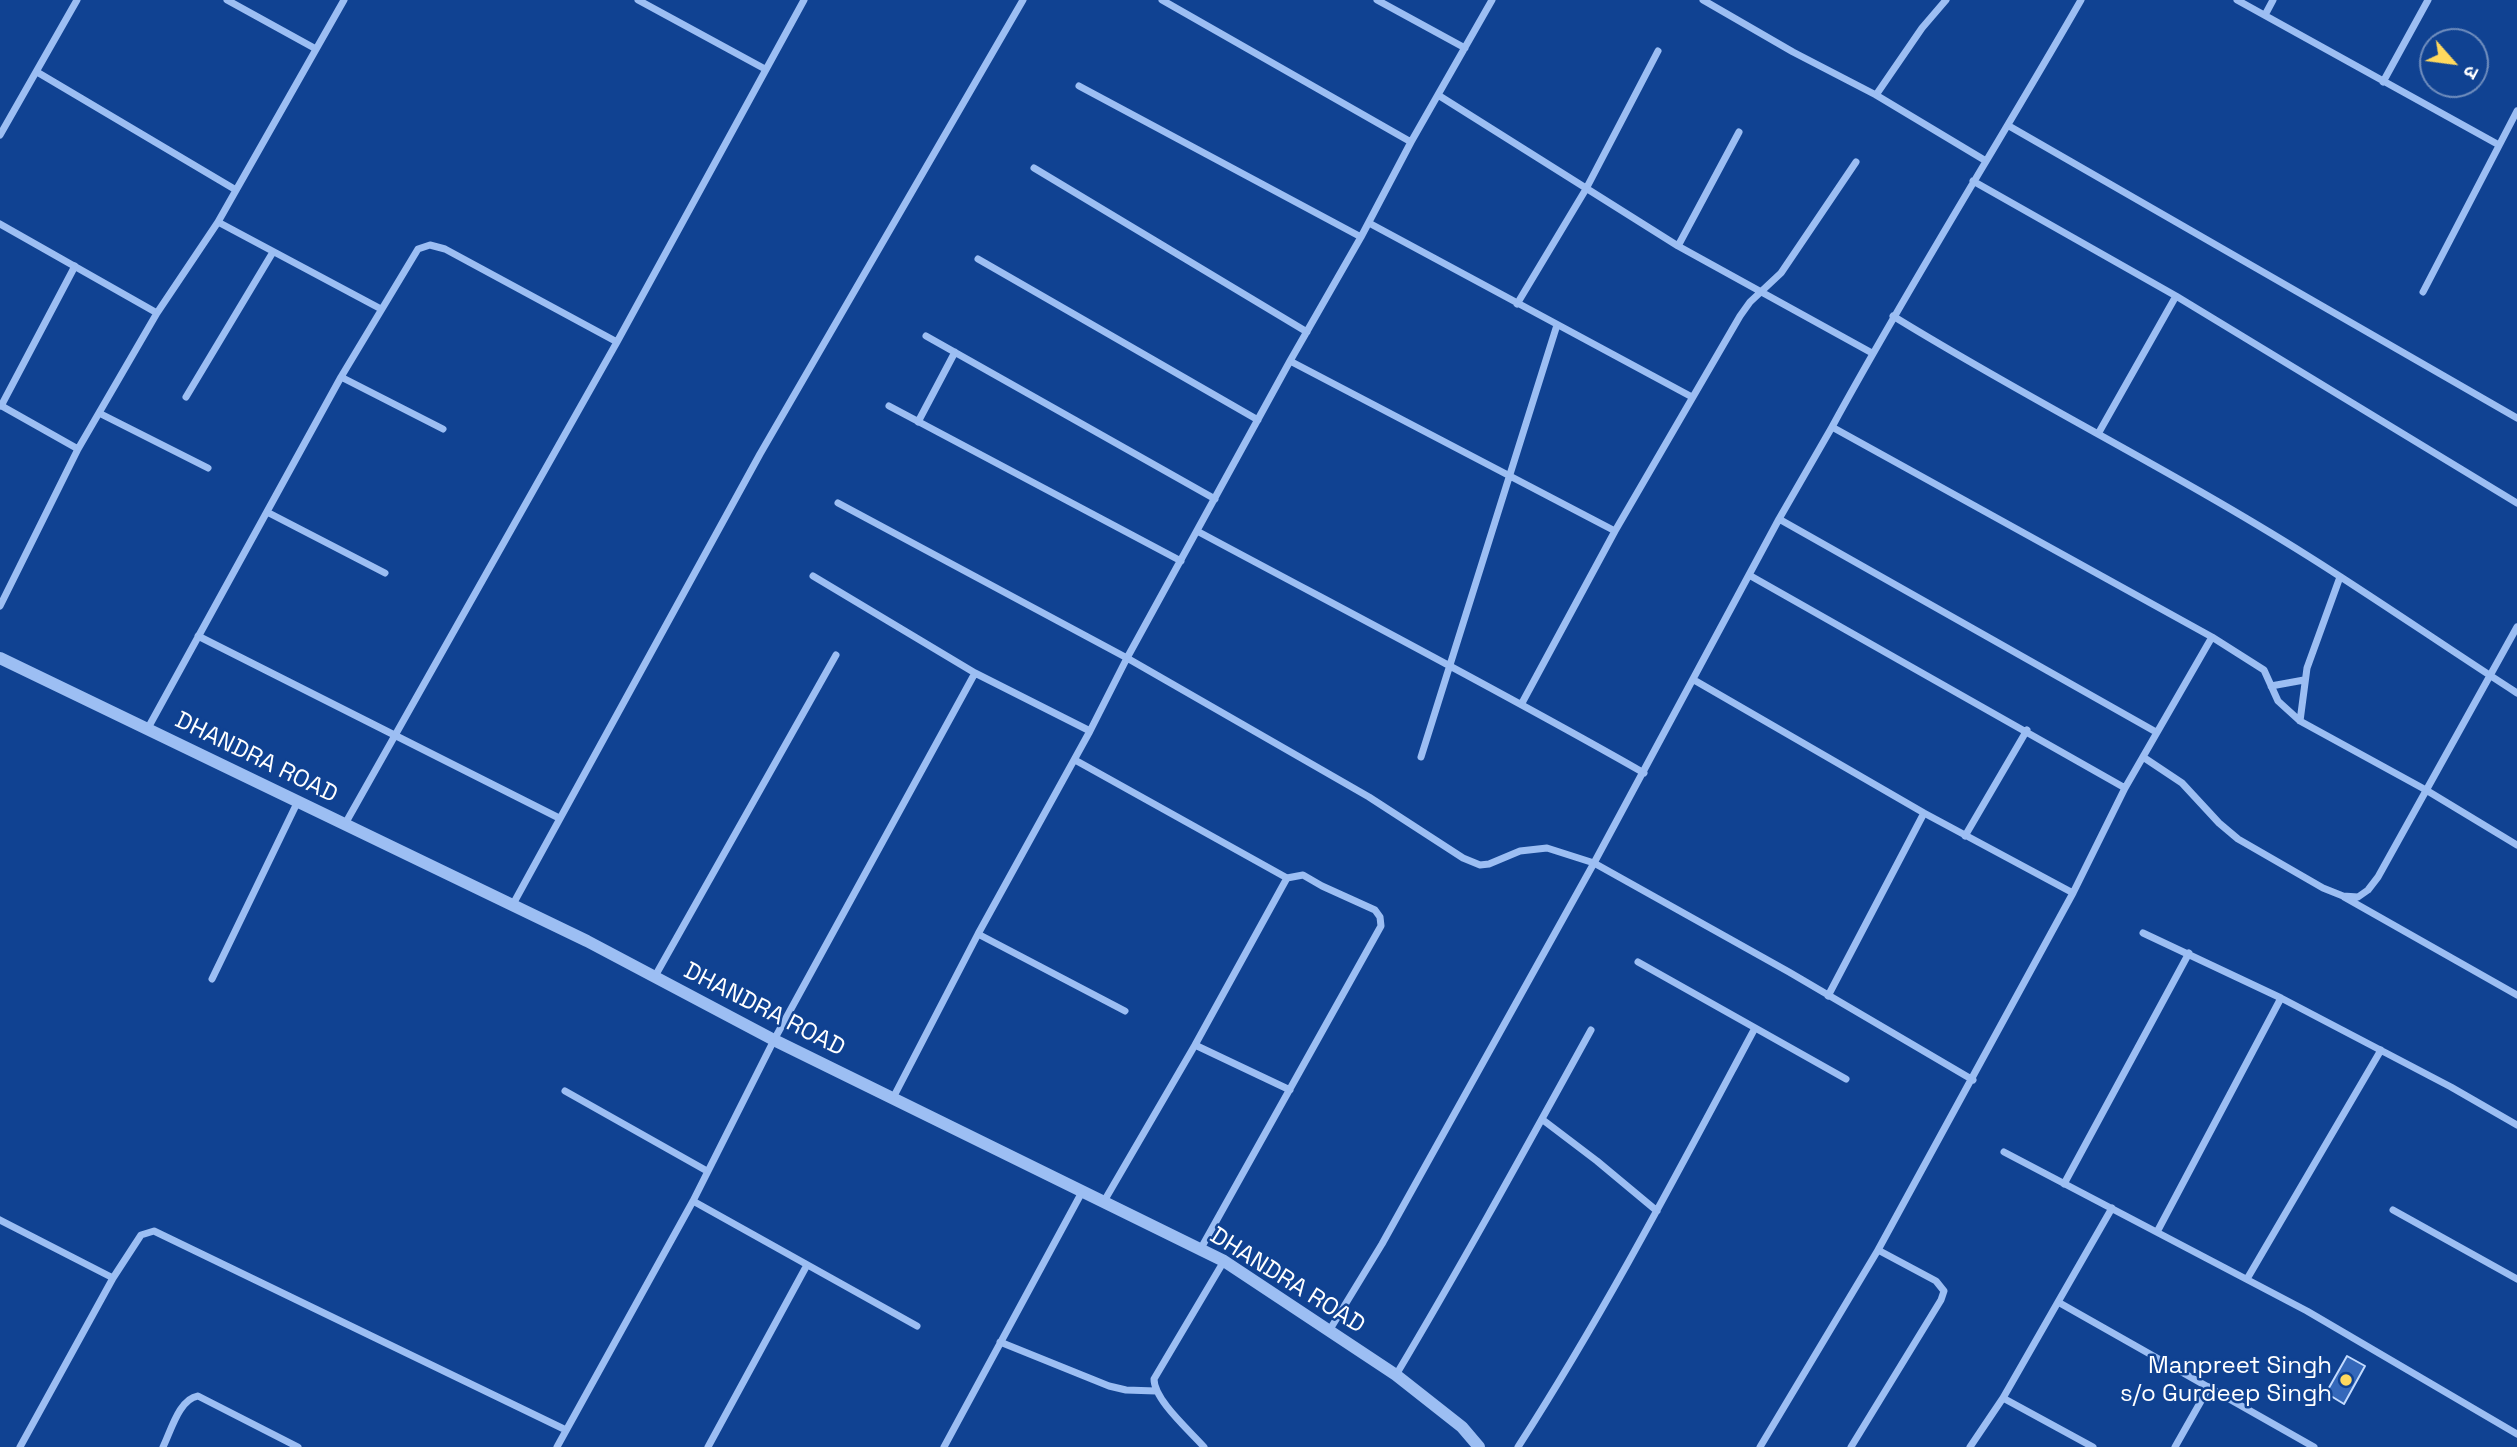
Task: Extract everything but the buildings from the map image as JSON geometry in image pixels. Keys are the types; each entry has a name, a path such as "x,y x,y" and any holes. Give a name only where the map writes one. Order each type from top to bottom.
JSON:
{"street":[{"path":"0,135 77,0"},
{"path":"227,0 316,49"},
{"path":"0,606 78,449 157,313 218,222 344,0"},
{"path":"345,824 617,342 804,0"},
{"path":"512,906 760,454 1023,0"},
{"path":"1162,0 1411,142"},
{"path":"1377,0 1465,48"},
{"path":"892,1098 1197,531 1492,0"},
{"path":"1703,0 1793,52 1876,95 1986,161"},
{"path":"1876,95 1922,28 1946,0"},
{"path":"1329,1331 1382,1244 1644,773 1779,519 1872,352 1973,181 2009,126 2081,0"},
{"path":"2237,0 2499,145"},
{"path":"2265,15 2273,0"},
{"path":"2384,82 2428,0"},
{"path":"642,1 765,69"},
{"path":"1517,304 1586,189 1658,51"},
{"path":"37,72 236,190"},
{"path":"1079,86 1361,237"},
{"path":"1438,95 1678,246 1759,293 1872,352"},
{"path":"2423,292 2517,111"},
{"path":"2009,126 2517,418"},
{"path":"1678,246 1739,132"},
{"path":"1522,704 1615,531 1740,316 1759,293 1781,273 1856,162"},
{"path":"1034,168 1307,332"},
{"path":"1973,181 2176,296 2517,503"},
{"path":"218,222 381,309"},
{"path":"1369,223 1692,397"},
{"path":"0,224 157,313"},
{"path":"148,728 341,377 418,249 430,245 444,249 617,342"},
{"path":"186,397 273,252"},
{"path":"978,259 1258,420"},
{"path":"75,266 1,406 78,449"},
{"path":"2098,434 2176,296"},
{"path":"1894,316 1962,359 2307,555 2517,693"},
{"path":"1422,757 1557,325"},
{"path":"926,336 1215,499"},
{"path":"918,422 955,352"},
{"path":"1290,361 1615,531"},
{"path":"341,377 443,429"},
{"path":"888,406 1181,561"},
{"path":"99,413 208,468"},
{"path":"1832,427 2211,637 2260,667 2267,674 2274,695 2284,708 2300,721 2426,790 2517,845"},
{"path":"838,503 1128,658 1369,797 1472,862 1489,864 1535,848 1563,852 1594,863 1973,1080"},
{"path":"267,512 385,573"},
{"path":"1779,519 2156,732"},
{"path":"1197,531 1522,704 1644,773"},
{"path":"1749,575 2027,730 2125,788"},
{"path":"813,576 975,673 1090,731"},
{"path":"2300,721 2304,680 2340,577"},
{"path":"2343,896 2358,897 2368,890 2378,877 2517,627"},
{"path":"198,636 559,818"},
{"path":"1760,1447 1878,1250 1947,1122 1973,1080 2073,893 2125,788 2211,637"},
{"path":"654,978 836,655"},
{"name":"DHANDRA ROAD","path":"0,658 587,941 774,1040 1224,1261 1396,1375 1462,1427 1479,1447"},
{"path":"557,1447 693,1201 774,1040 975,673"},
{"path":"1694,680 1924,813 2073,893"},
{"path":"2271,686 2304,680"},
{"path":"1965,836 2027,730"},
{"path":"2143,757 2182,783 2218,823 2238,839 2517,995"},
{"path":"1074,760 1287,878 1303,875 1375,910 1381,921 1381,926 1200,1250"},
{"path":"212,979 298,801"},
{"path":"1828,996 1924,813"},
{"path":"1103,1203 1195,1045 1287,878"},
{"path":"2143,933 2281,998 2451,1087 2517,1125"},
{"path":"978,934 1125,1011"},
{"path":"2064,1184 2189,953"},
{"path":"1638,962 1846,1079"},
{"path":"2157,1232 2281,998"},
{"path":"1518,1447 1567,1370 1657,1211 1755,1028"},
{"path":"1396,1375 1452,1282 1591,1030"},
{"path":"1195,1045 1290,1090"},
{"path":"2247,1279 2381,1050"},
{"path":"565,1091 707,1171"},
{"path":"1543,1120 1657,1211"},
{"path":"2004,1152 2307,1311 2517,1434"},
{"path":"944,1447 1082,1192"},
{"path":"693,1201 917,1326"},
{"path":"1970,1447 2003,1398 2112,1208"},
{"path":"2393,1210 2517,1279"},
{"path":"0,1220 113,1278"},
{"path":"20,1447 113,1278 141,1235 153,1231 162,1233 566,1430"},
{"path":"1851,1447 1944,1291 1936,1281 1878,1250"},
{"path":"1204,1447 1156,1391 1154,1379 1224,1261"},
{"path":"708,1447 807,1265"},
{"path":"2058,1302 2314,1447"},
{"path":"1000,1342 1109,1387 1156,1391"},
{"path":"2175,1447 2208,1387"},
{"path":"163,1447 184,1403 190,1397 198,1396 298,1447"},
{"path":"2003,1398 2094,1447"}],"place":[{"name":"Manpreet Singh s/o Gurdeep Singh","path":"2346,1380"}]}
